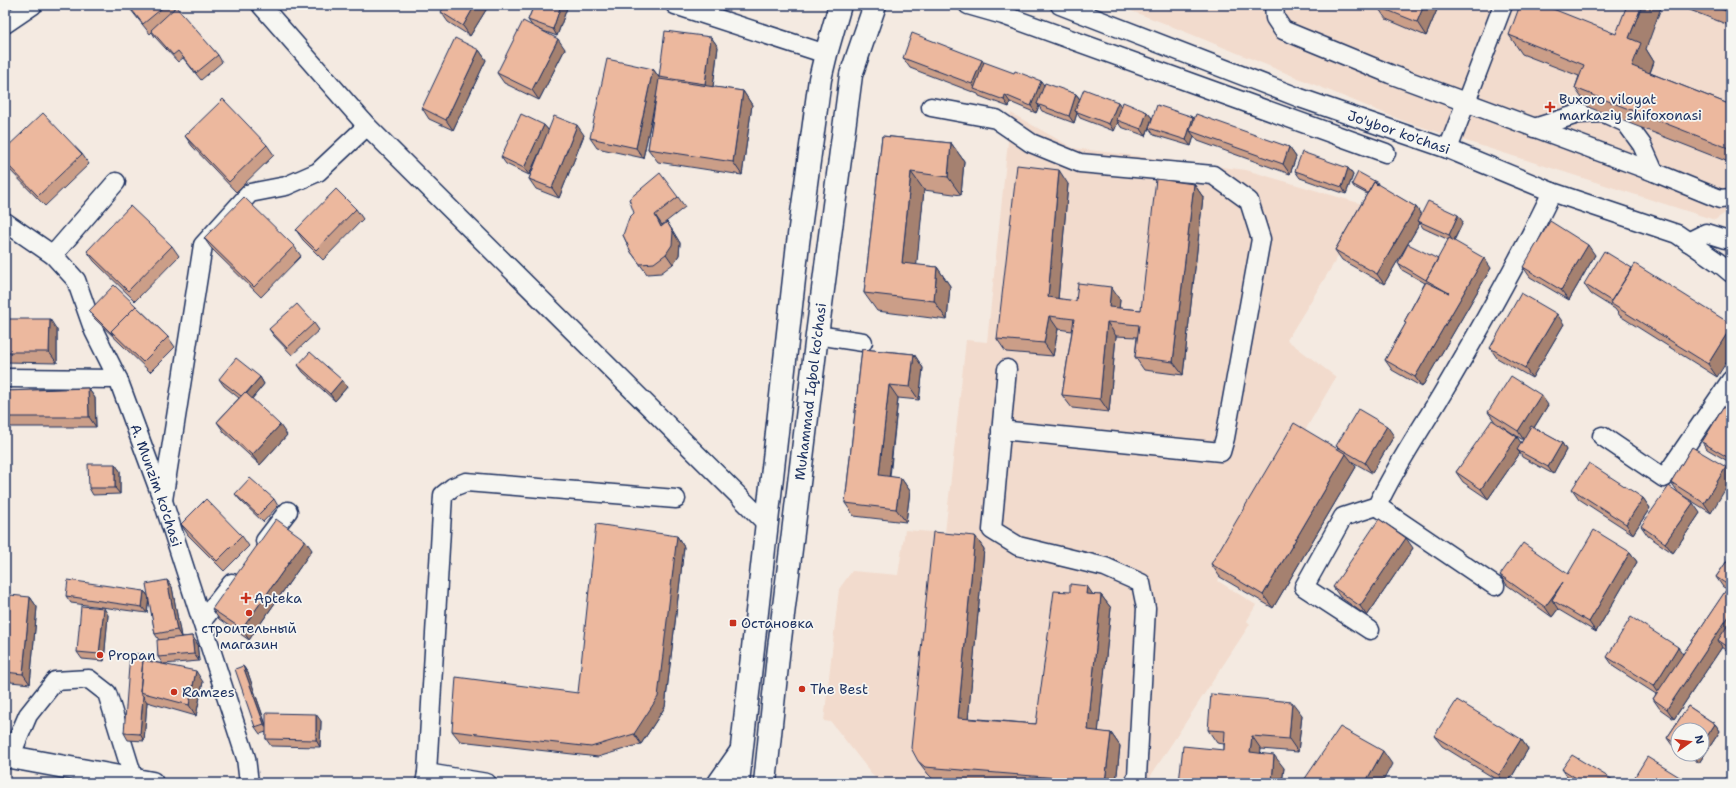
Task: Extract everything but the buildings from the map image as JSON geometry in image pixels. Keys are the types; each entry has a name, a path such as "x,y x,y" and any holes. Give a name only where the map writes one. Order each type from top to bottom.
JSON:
{"main road":[{"name":"Muhammad Iqbol ko'chasi","path":"738,783 740,752 798,243 820,79 840,5"},
{"name":"Muhammad Iqbol ko'chasi","path":"765,783 778,656 817,335 851,75 875,5"},
{"path":"719,783 740,752"},
{"path":"8,756 143,781"}],"street":[{"path":"5,24 33,5"},
{"path":"261,5 367,126 766,523"},
{"path":"675,5 826,54"},
{"path":"968,5 1003,15 1386,153"},
{"name":"Jo'ybor ko'chasi","path":"1060,5 1300,98 1448,149 1552,192 1677,234 1731,273"},
{"path":"1274,5 1275,18 1283,30 1390,74 1654,172 1720,199 1731,198"},
{"path":"1448,149 1503,5"},
{"path":"931,107 996,120 1031,143 1080,163 1213,175 1249,201 1261,239 1225,438 1221,452 1001,430"},
{"path":"1534,128 1578,114 1604,113 1626,123 1642,145 1654,172"},
{"path":"163,501 203,245 250,193 286,186 318,172 367,126"},
{"path":"53,255 116,182"},
{"path":"1370,630 1304,587 1343,517 1377,506 1390,477 1442,394 1524,250 1552,192"},
{"name":"A. Munzim ko'chasi","path":"5,222 53,255 76,280 94,331 118,379 163,501 246,758 249,783"},
{"path":"1688,242 1706,233 1725,239 1731,238"},
{"path":"817,335 863,342"},
{"path":"1007,369 992,530 1018,546 1105,567 1141,583 1146,608 1137,777 1134,783"},
{"path":"5,378 118,379"},
{"path":"1602,436 1664,478 1731,380"},
{"path":"487,783 426,778 443,495 453,487 466,482 676,499"},
{"path":"1377,506 1495,586"},
{"path":"255,554 288,511"},
{"path":"202,621 240,572"},
{"path":"8,756 28,715 55,681 89,679 107,693 143,781"}],"shaded area":[{"name":"Buxoro viloyat markaziy shifoxonasi","path":"1115,5 1731,5 1731,209 1715,220 1406,122 1161,22"},
{"path":"1011,113 1073,148 1246,170 1369,206 1287,340 1336,377 1218,581 1256,605 1247,621 1250,624 1146,783 879,783 831,722 824,721 839,589 852,571 898,575 905,530 945,533 966,340 987,342"}],"place":[{"name":"Buxoro viloyat markaziy shifoxonasi","path":"1550,107"},
{"name":"Apteka","path":"246,598"},
{"name":"строительный магазин","path":"249,613"},
{"name":"Остановка","path":"733,623"},
{"name":"Propan","path":"100,655"},
{"name":"The Best","path":"802,689"},
{"name":"Ramzes","path":"174,692"}]}
